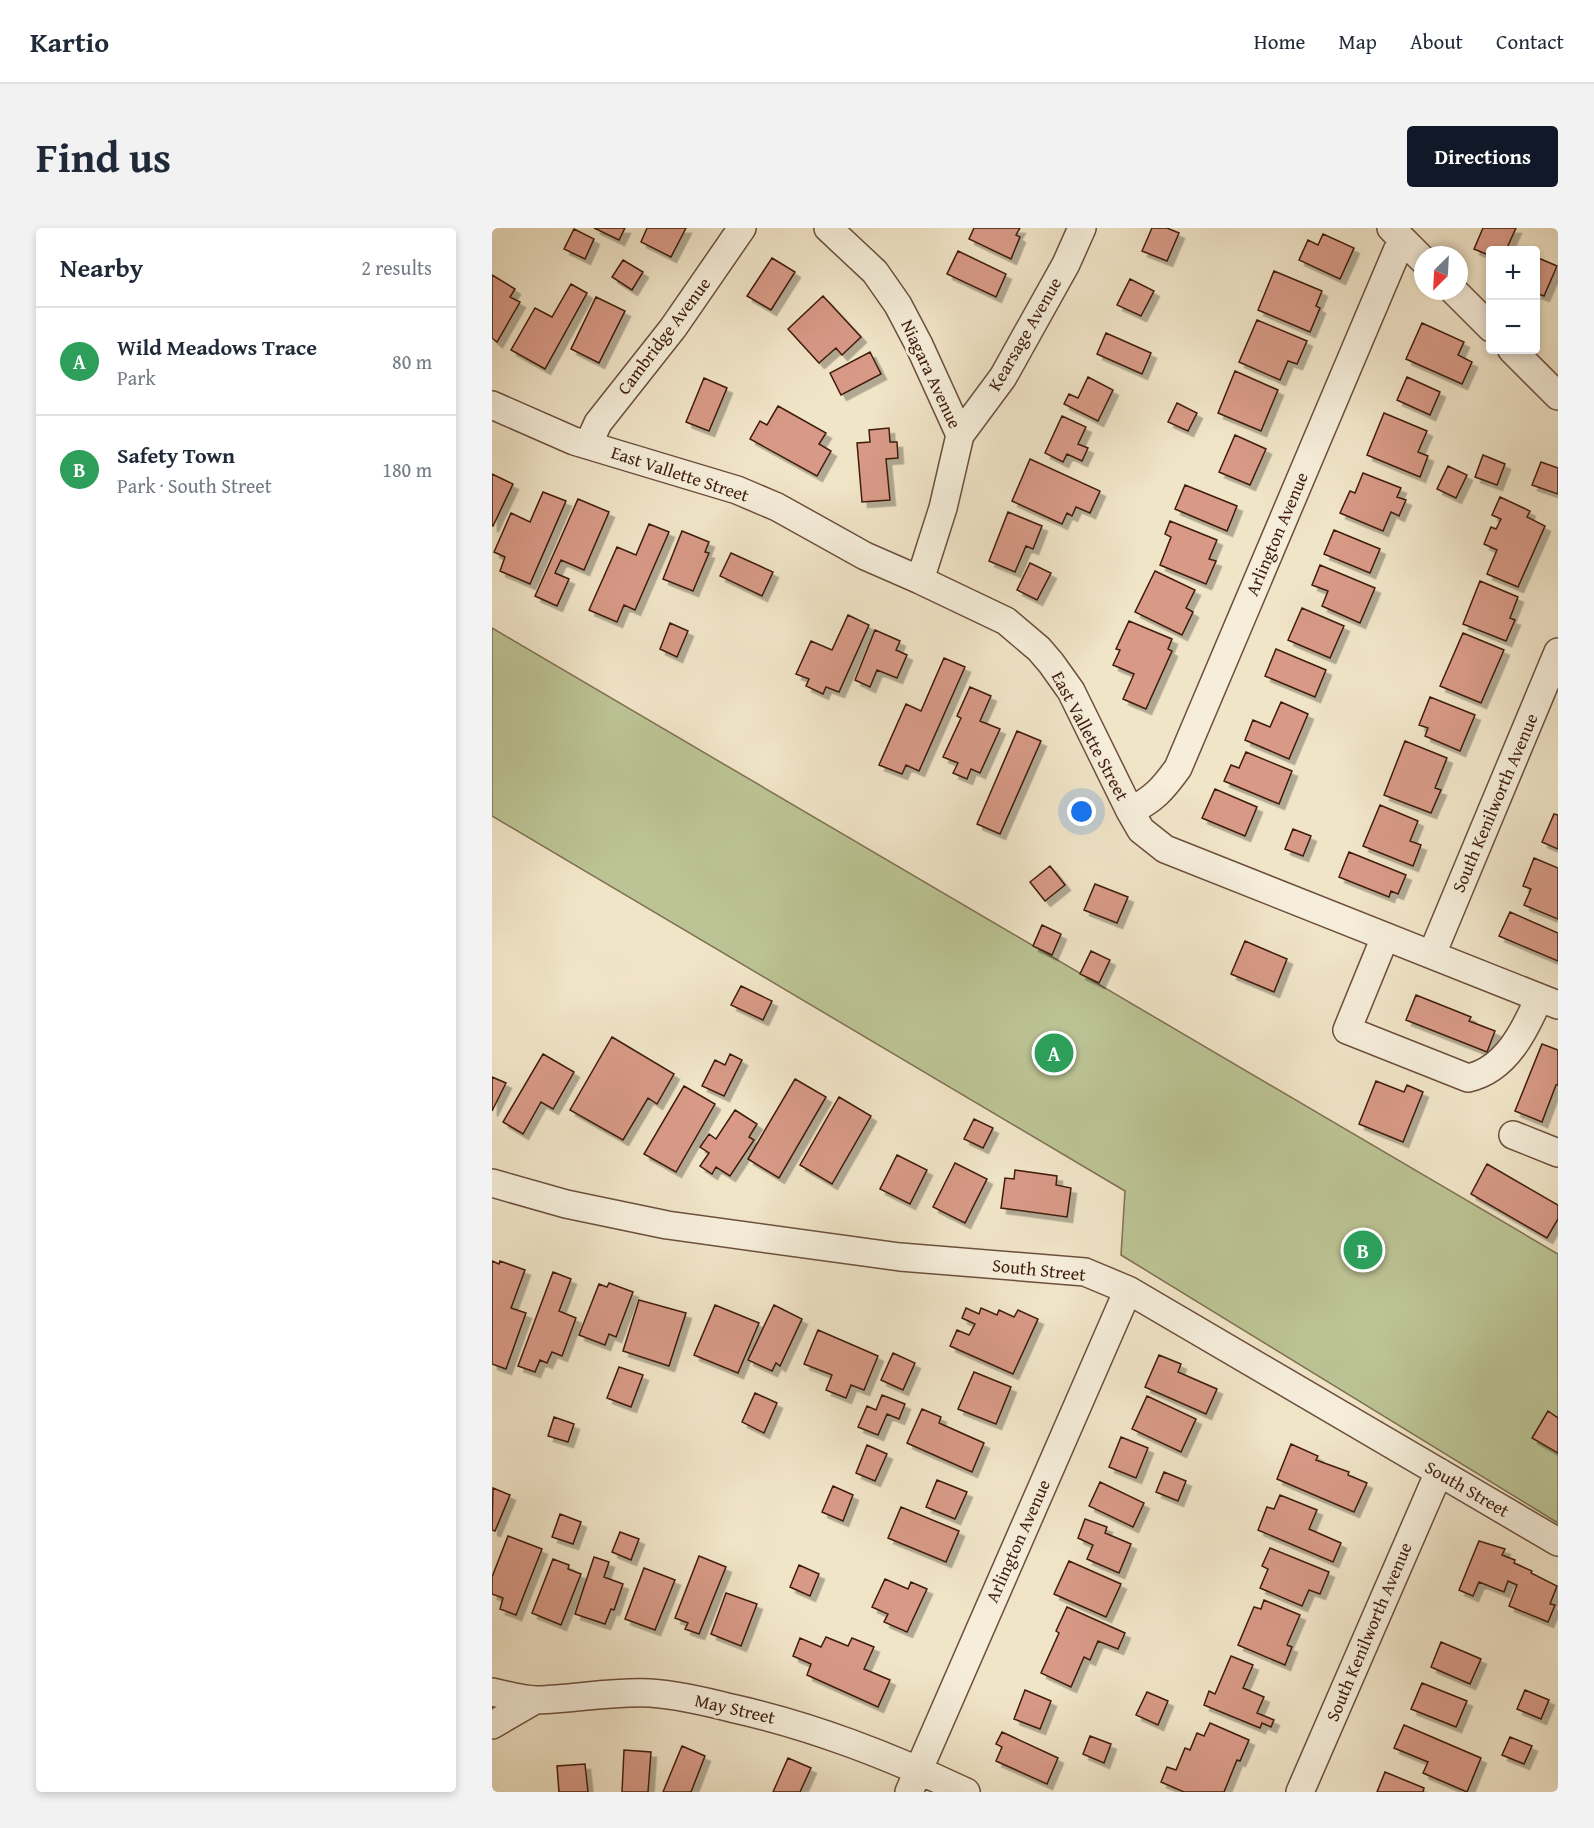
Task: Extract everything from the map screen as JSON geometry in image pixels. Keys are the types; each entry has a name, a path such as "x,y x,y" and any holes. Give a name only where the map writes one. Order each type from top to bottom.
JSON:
{"street":[{"name":"Cambridge Avenue","path":"588,445 598,423 673,328 742,228"},
{"name":"Niagara Avenue","path":"828,228 875,272 898,304 920,345 960,435 943,508 920,580"},
{"name":"Kearsage Avenue","path":"960,435 1003,376 1066,264 1082,228"},
{"path":"1396,233 1414,251"},
{"name":"Arlington Avenue","path":"1130,811 1147,802 1164,788 1178,768 1396,233"},
{"path":"1463,300 1486,323"},
{"path":"1516,354 1558,396"},
{"name":"East Vallette Street","path":"492,405 527,422 588,445 737,490 777,507 865,556 1006,621 1052,663 1071,691 1141,830 1165,849 1548,1002"},
{"name":"South Kenilworth Avenue","path":"1432,954 1558,652"},
{"path":"1385,937 1347,1030 1468,1078 1477,1076 1503,1058 1516,1043 1528,1023 1548,1002"},
{"path":"1513,1135 1558,1153"},
{"name":"South Street","path":"492,1183 566,1204 667,1225 900,1257 1085,1272 1128,1290 1558,1542"},
{"name":"Arlington Avenue","path":"914,1781 1128,1290"},
{"name":"South Kenilworth Avenue","path":"1300,1792 1439,1472"},
{"name":"May Street","path":"492,1692 535,1700 607,1693 649,1693 686,1697 814,1729 856,1744 914,1781 966,1792"},
{"path":"492,1725 535,1700"}],"green space":[{"path":"492,628 1558,1254 1558,1523 1121,1255 1125,1191 492,816"}],"building":[{"path":"594,228 625,228 619,240"},
{"path":"647,228 686,228 671,257 641,242"},
{"path":"974,228 1020,228 1016,235 1020,237 1011,259 969,239"},
{"path":"1152,228 1167,228 1179,233 1167,261 1142,251"},
{"path":"1483,228 1516,228 1508,246 1486,246 1486,254 1474,249"},
{"path":"574,229 594,239 585,259 564,249"},
{"path":"1323,234 1354,248 1340,279 1299,260 1308,240 1318,245"},
{"path":"958,251 1006,274 996,297 947,274"},
{"path":"772,258 795,272 771,310 747,296"},
{"path":"1540,259 1557,266 1544,296 1540,294"},
{"path":"623,260 643,272 632,290 612,277"},
{"path":"1274,271 1322,291 1316,306 1320,308 1310,332 1258,310"},
{"path":"492,275 515,289 510,297 520,302 497,342 492,338"},
{"path":"1130,279 1154,291 1141,316 1117,305"},
{"path":"571,284 587,293 545,369 511,350 535,308 552,317"},
{"path":"823,296 861,337 842,355 836,348 819,363 788,329"},
{"path":"596,297 625,311 599,363 571,349"},
{"path":"1257,320 1307,341 1297,364 1288,361 1280,380 1239,362"},
{"path":"1422,323 1464,342 1458,355 1472,362 1462,384 1406,359"},
{"path":"1106,333 1151,353 1142,374 1097,354"},
{"path":"870,352 881,374 841,395 830,373"},
{"path":"1235,371 1278,390 1261,431 1218,413"},
{"path":"1088,377 1113,390 1098,421 1064,404 1069,394 1078,398"},
{"path":"1407,377 1440,392 1430,415 1397,400"},
{"path":"704,378 727,388 709,431 686,422"},
{"path":"1177,403 1197,413 1188,431 1168,422"},
{"path":"778,406 826,433 819,444 831,451 817,476 750,439 760,421 767,425"},
{"path":"1384,413 1427,431 1418,452 1428,456 1420,477 1367,455"},
{"path":"1062,416 1086,427 1078,444 1088,448 1082,461 1067,454 1063,462 1045,453"},
{"path":"889,428 890,442 897,442 898,458 886,459 890,500 862,502 857,443 870,442 869,430"},
{"path":"1235,435 1266,449 1250,485 1219,472"},
{"path":"1483,455 1505,464 1497,485 1475,477"},
{"path":"1030,459 1100,491 1090,513 1076,507 1072,516 1067,513 1062,524 1012,501"},
{"path":"1541,462 1558,468 1558,494 1532,485"},
{"path":"1448,466 1467,475 1456,498 1437,489"},
{"path":"1363,473 1401,488 1397,497 1406,500 1399,516 1391,512 1383,531 1340,513 1350,491 1355,493"},
{"path":"492,474 513,484 493,526 492,526"},
{"path":"1185,485 1237,506 1227,531 1175,509"},
{"path":"543,492 566,501 530,584 500,571 505,557 494,552 511,513 530,522"},
{"path":"1500,497 1530,511 1527,517 1545,526 1518,587 1487,574 1497,550 1484,544 1491,527 1496,529 1501,519 1492,515"},
{"path":"578,499 609,512 584,570 561,560 555,573 569,579 557,606 535,596"},
{"path":"1008,512 1042,526 1033,549 1026,546 1015,572 989,561"},
{"path":"1170,521 1217,540 1209,559 1216,561 1206,584 1160,565 1171,537 1165,534"},
{"path":"649,524 669,532 635,610 624,605 617,622 589,610 617,547 636,555"},
{"path":"1334,530 1380,549 1370,573 1324,554"},
{"path":"682,531 709,542 705,552 709,553 693,591 663,579"},
{"path":"731,553 773,572 762,596 720,576"},
{"path":"1030,563 1051,573 1037,600 1017,590"},
{"path":"1320,565 1375,588 1360,623 1322,606 1328,591 1312,585"},
{"path":"1155,571 1195,590 1186,608 1193,612 1182,635 1135,612"},
{"path":"1480,581 1518,597 1510,618 1515,620 1506,641 1463,624"},
{"path":"1302,608 1344,626 1330,658 1288,640"},
{"path":"848,615 869,625 839,692 826,687 823,694 806,686 809,679 796,674 811,641 832,650"},
{"path":"1129,621 1172,639 1168,649 1172,651 1146,709 1123,699 1134,674 1113,665 1120,650 1116,649"},
{"path":"670,623 688,631 677,657 660,649"},
{"path":"875,630 900,641 896,650 907,655 897,678 877,670 870,687 855,680"},
{"path":"1463,633 1504,650 1481,703 1440,686"},
{"path":"1276,649 1326,670 1315,697 1265,676"},
{"path":"944,658 965,667 919,771 906,765 902,774 879,765 906,704 921,711"},
{"path":"970,687 991,696 980,721 1000,729 980,773 971,769 967,779 953,773 958,763 943,757 961,718 957,716"},
{"path":"1430,697 1475,715 1460,751 1425,736 1428,728 1419,725"},
{"path":"1281,702 1308,714 1289,759 1245,740 1253,720 1270,727"},
{"path":"1017,731 1041,741 1000,834 977,824"},
{"path":"1405,741 1447,758 1435,788 1441,790 1431,813 1384,795"},
{"path":"1246,752 1292,771 1279,804 1224,781 1231,765 1239,768"},
{"path":"1215,789 1257,807 1245,836 1202,818"},
{"path":"1380,805 1418,821 1410,841 1421,845 1413,866 1363,846"},
{"path":"1554,814 1558,815 1558,849 1542,842"},
{"path":"1293,829 1311,836 1303,856 1285,849"},
{"path":"1349,852 1406,875 1398,894 1391,891 1389,897 1339,877"},
{"path":"1534,858 1558,868 1558,919 1524,905 1531,889 1523,886"},
{"path":"1050,866 1065,885 1045,901 1030,882"},
{"path":"1095,884 1128,897 1117,923 1084,910"},
{"path":"1510,912 1558,933 1558,961 1499,936"},
{"path":"1042,925 1061,934 1052,955 1033,946"},
{"path":"1245,941 1287,959 1274,992 1231,974"},
{"path":"1091,951 1110,960 1099,983 1080,974"},
{"path":"741,986 772,1001 763,1020 731,1005"},
{"path":"1416,995 1471,1017 1469,1021 1495,1031 1487,1052 1406,1020"},
{"path":"612,1037 674,1074 657,1104 648,1098 623,1140 570,1110"},
{"path":"1542,1044 1558,1050 1558,1085 1556,1085 1542,1122 1515,1111"},
{"path":"543,1054 574,1072 553,1109 541,1102 523,1134 503,1122"},
{"path":"730,1054 742,1060 724,1096 702,1086 715,1060 725,1065"},
{"path":"492,1077 506,1083 492,1111"},
{"path":"795,1079 826,1097 779,1178 748,1159"},
{"path":"1376,1081 1404,1092 1407,1085 1423,1092 1403,1142 1359,1124"},
{"path":"684,1086 715,1104 676,1172 644,1154"},
{"path":"839,1097 871,1116 832,1184 800,1165"},
{"path":"735,1110 757,1124 749,1137 754,1140 730,1176 716,1167 712,1174 700,1166 709,1153 700,1147 709,1134 716,1139"},
{"path":"974,1119 993,1128 983,1148 964,1139"},
{"path":"897,1155 927,1170 910,1204 880,1189"},
{"path":"955,1163 987,1179 965,1223 933,1207"},
{"path":"1487,1164 1558,1205 1558,1219 1547,1238 1471,1194"},
{"path":"1015,1170 1057,1176 1056,1185 1071,1188 1067,1217 1001,1208 1005,1178 1014,1179"},
{"path":"492,1261 499,1264 500,1261 525,1270 511,1308 526,1313 506,1369 492,1364"},
{"path":"553,1272 571,1279 559,1311 576,1318 562,1356 552,1352 547,1363 540,1360 535,1372 518,1366"},
{"path":"609,1283 633,1292 616,1337 609,1334 605,1345 579,1335 599,1284 607,1287"},
{"path":"639,1300 686,1313 669,1366 623,1351"},
{"path":"715,1305 759,1323 738,1373 694,1355"},
{"path":"774,1305 802,1319 780,1366 776,1363 772,1371 748,1360"},
{"path":"966,1308 979,1314 981,1308 997,1315 999,1310 1014,1317 1018,1310 1038,1319 1013,1374 950,1346 957,1330 969,1335 975,1324 962,1318"},
{"path":"818,1330 878,1356 864,1390 851,1385 846,1398 826,1390 832,1375 804,1364"},
{"path":"893,1353 915,1363 903,1390 881,1380"},
{"path":"1159,1355 1181,1364 1178,1372 1217,1389 1206,1414 1145,1387"},
{"path":"619,1367 643,1375 631,1407 607,1398"},
{"path":"974,1372 1011,1387 996,1424 958,1409"},
{"path":"755,1393 777,1403 764,1433 742,1422"},
{"path":"882,1395 905,1404 899,1419 887,1414 878,1435 858,1427 867,1406 876,1410"},
{"path":"1147,1396 1196,1419 1181,1452 1132,1429"},
{"path":"922,1409 941,1417 939,1423 984,1443 972,1472 907,1443"},
{"path":"1548,1411 1558,1418 1558,1453 1532,1438"},
{"path":"554,1417 574,1424 568,1442 548,1436"},
{"path":"1121,1437 1148,1448 1136,1478 1109,1467"},
{"path":"1291,1444 1318,1456 1316,1460 1349,1472 1348,1475 1367,1483 1354,1512 1277,1479"},
{"path":"867,1445 887,1454 875,1481 856,1473"},
{"path":"1164,1472 1186,1481 1178,1501 1156,1492"},
{"path":"937,1480 967,1492 955,1519 926,1507"},
{"path":"1100,1482 1144,1503 1133,1527 1089,1506"},
{"path":"833,1486 853,1495 843,1521 822,1512"},
{"path":"493,1488 510,1495 495,1531 492,1530"},
{"path":"1280,1495 1317,1510 1309,1529 1341,1543 1333,1562 1258,1530 1267,1507 1274,1509"},
{"path":"901,1507 959,1531 946,1562 888,1538"},
{"path":"560,1514 581,1522 573,1544 552,1537"},
{"path":"1085,1519 1107,1527 1105,1533 1131,1544 1119,1573 1087,1559 1093,1545 1078,1538"},
{"path":"620,1532 639,1539 631,1560 612,1552"},
{"path":"508,1536 542,1549 516,1615 500,1609 503,1598 492,1594 492,1577"},
{"path":"1479,1541 1505,1549 1502,1555 1515,1560 1514,1563 1557,1586 1550,1604 1555,1605 1548,1622 1509,1606 1517,1585 1508,1581 1504,1592 1479,1582 1473,1596 1459,1590"},
{"path":"1270,1548 1329,1572 1320,1594 1309,1590 1302,1606 1260,1588 1268,1569 1262,1566"},
{"path":"699,1556 726,1567 699,1634 685,1629 688,1623 675,1618"},
{"path":"594,1557 609,1562 604,1577 623,1584 614,1610 611,1609 605,1624 575,1614"},
{"path":"553,1559 569,1565 568,1569 581,1574 561,1625 532,1613"},
{"path":"1069,1561 1121,1584 1106,1617 1054,1594"},
{"path":"799,1565 819,1574 810,1596 790,1587"},
{"path":"644,1568 675,1580 655,1630 625,1619"},
{"path":"885,1579 908,1589 911,1582 927,1589 907,1632 884,1622 888,1614 872,1607"},
{"path":"726,1593 757,1604 741,1646 711,1634"},
{"path":"1264,1600 1300,1615 1287,1645 1292,1647 1285,1665 1238,1645 1254,1607 1261,1609"},
{"path":"1067,1607 1125,1633 1118,1649 1098,1641 1090,1660 1084,1657 1071,1687 1041,1673 1059,1633 1056,1631"},
{"path":"826,1637 848,1646 852,1638 874,1647 864,1669 890,1680 878,1707 807,1675 811,1664 793,1656 800,1638 821,1647"},
{"path":"1441,1642 1481,1659 1470,1684 1431,1667"},
{"path":"1231,1656 1253,1665 1243,1688 1264,1697 1257,1713 1274,1720 1271,1727 1262,1723 1260,1728 1204,1705 1209,1691 1215,1694"},
{"path":"1422,1683 1467,1701 1456,1727 1411,1709"},
{"path":"1025,1690 1051,1701 1040,1729 1014,1719"},
{"path":"1525,1690 1549,1700 1541,1719 1517,1709"},
{"path":"1147,1692 1168,1701 1158,1725 1136,1715"},
{"path":"1210,1723 1249,1740 1240,1761 1237,1760 1224,1792 1184,1792 1161,1782 1167,1767 1176,1770 1185,1748 1190,1750 1197,1733 1204,1736"},
{"path":"1404,1725 1481,1758 1467,1792 1423,1773 1428,1762 1394,1748"},
{"path":"1002,1732 1058,1758 1047,1784 996,1761 1002,1747 996,1744"},
{"path":"1090,1736 1111,1744 1104,1763 1083,1754"},
{"path":"1510,1737 1532,1746 1524,1764 1502,1755"},
{"path":"682,1746 705,1756 691,1792 663,1792"},
{"path":"624,1750 651,1752 648,1792 622,1792"},
{"path":"788,1758 811,1768 800,1792 773,1792"},
{"path":"585,1764 588,1792 559,1792 557,1766"},
{"path":"1385,1772 1424,1788 1423,1792 1377,1792"}],"place":[{"name":"Wild Meadows Trace","path":"1054,1053"},
{"name":"Safety Town","path":"1363,1250"}]}
